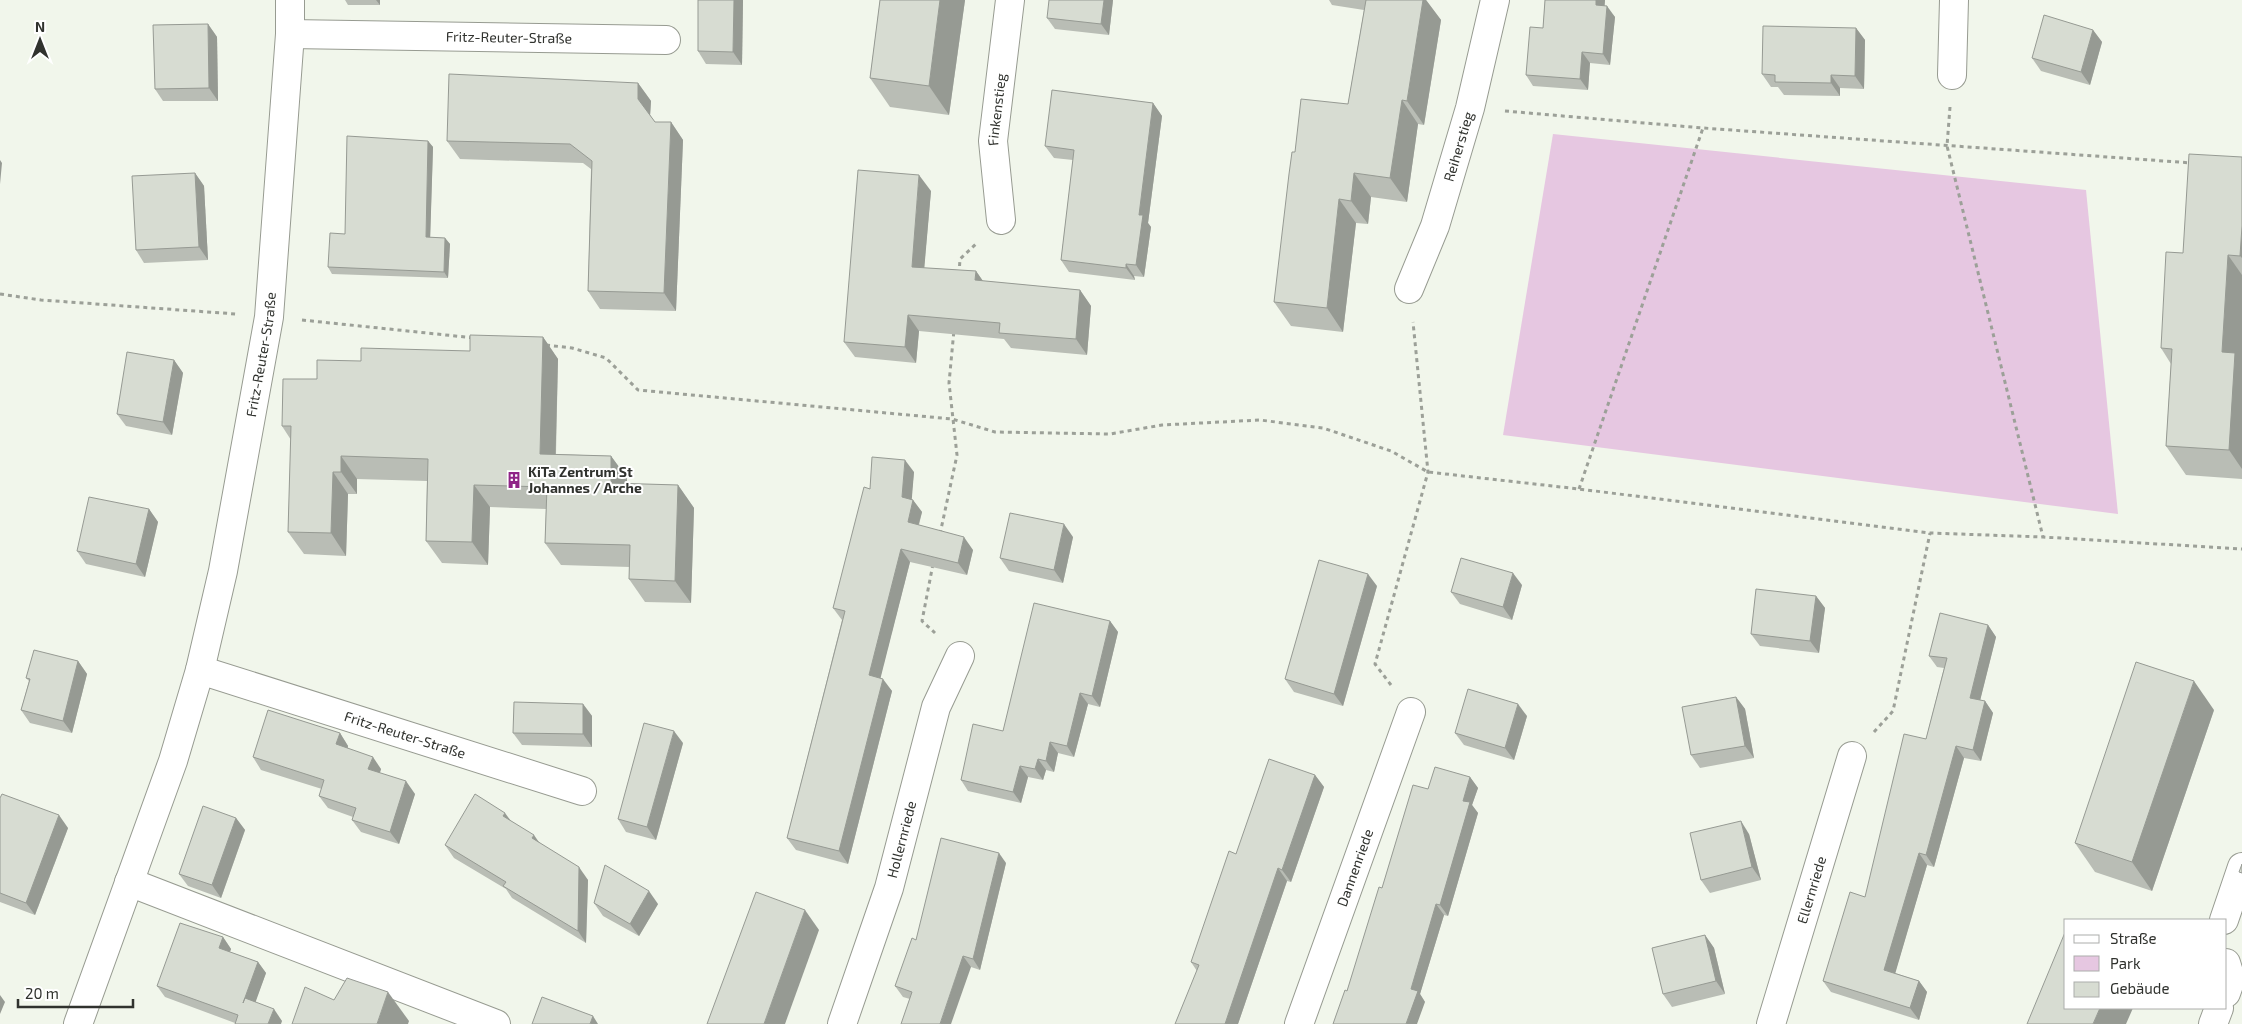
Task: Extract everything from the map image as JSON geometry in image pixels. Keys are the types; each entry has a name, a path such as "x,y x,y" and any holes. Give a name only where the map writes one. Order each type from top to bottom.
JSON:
{"street":[{"name":"Fritz-Reuter-Straße","path":"78,1024 173,761 200,670 238,495 269,317 290,34 290,0"},
{"name":"Finkenstieg","path":"1001,220 993,141 1010,0"},
{"name":"Reiherstieg","path":"1409,289 1435,226 1470,108 1495,0"},
{"path":"1952,75 1954,0"},
{"name":"Fritz-Reuter-Straße","path":"290,34 666,40"},
{"name":"Hollernriede","path":"842,1024 889,888 936,707 960,656"},
{"name":"Fritz-Reuter-Straße","path":"200,670 582,791"},
{"name":"Dannenriede","path":"1299,1024 1411,712"},
{"name":"Ellernriede","path":"1771,1024 1852,756"},
{"path":"2224,919 2242,867"},
{"path":"129,882 496,1024"},
{"path":"2227,966 2232,979 2227,991"},
{"path":"2213,1024 2220,1009"}],"path":[{"path":"1952,75 1947,146 2043,537"},
{"path":"1470,108 1703,128 2193,163"},
{"path":"1579,489 1703,128"},
{"path":"958,278 960,259 1001,220"},
{"path":"1409,289 1428,472 1375,664 1411,712"},
{"path":"0,294 41,300 269,317 484,339"},
{"path":"938,539 957,455 949,383 954,326"},
{"path":"543,345 572,348 606,358 638,390 952,419 996,432 1110,434 1162,425 1260,420 1323,428 1391,451 1428,472 1930,533 2043,537 2242,549"},
{"path":"1852,756 1893,711 1930,533"},
{"path":"935,557 922,621 960,656"}],"green space":[{"path":"1553,134 2086,190 2118,514 1503,435"}],"building":[{"path":"698,0 734,0 733,52 698,51"},
{"path":"880,0 940,0 929,86 870,78"},
{"path":"1049,0 1104,0 1101,24 1047,18"},
{"path":"1366,0 1423,0 1407,101 1402,100 1390,178 1354,173 1351,201 1339,199 1327,308 1274,302 1289,174 1292,152 1295,152 1301,99 1348,104"},
{"path":"1545,0 1596,0 1596,5 1607,6 1603,54 1582,52 1580,79 1526,75 1530,27 1543,28"},
{"path":"2044,15 2093,30 2081,72 2032,58"},
{"path":"208,24 209,88 155,89 153,25"},
{"path":"1763,26 1856,28 1855,76 1831,75 1831,83 1775,82 1775,75 1762,74"},
{"path":"449,74 638,83 638,99 655,122 671,122 664,293 588,291 592,161 570,144 447,141"},
{"path":"1052,90 1153,103 1139,215 1143,215 1136,265 1126,264 1126,268 1061,260 1074,150 1045,146"},
{"path":"347,136 428,141 426,237 445,238 444,272 328,267 330,233 345,234"},
{"path":"2189,154 2242,157 2240,256 2228,255 2222,352 2235,353 2229,450 2166,446 2172,349 2161,348 2166,252 2183,253"},
{"path":"858,170 919,175 912,267 976,271 975,280 1080,290 1076,339 999,333 1000,323 908,315 905,347 844,342"},
{"path":"195,173 199,247 136,250 132,176"},
{"name":"KiTa Zentrum St Johannes / Arche","path":"470,335 543,337 540,454 611,456 611,483 678,485 675,581 629,579 630,545 545,543 547,487 474,485 472,542 426,541 428,459 341,456 341,472 333,472 331,533 288,532 291,426 282,426 283,379 317,379 317,360 361,361 361,348 470,351"},
{"path":"127,352 174,360 163,422 117,414"},
{"path":"872,457 905,460 902,497 913,500 908,522 964,537 958,563 901,549 869,675 883,679 839,851 787,838 845,611 833,608 864,487 870,489"},
{"path":"89,497 149,509 136,564 77,551"},
{"path":"1010,513 1064,524 1054,570 1000,558"},
{"path":"1461,558 1513,573 1503,607 1451,592"},
{"path":"1319,560 1368,574 1334,694 1285,679"},
{"path":"1756,589 1816,596 1810,641 1751,634"},
{"path":"1034,603 1110,621 1092,696 1080,693 1067,746 1050,742 1046,761 1038,759 1035,769 1020,766 1013,792 961,780 973,724 1003,731"},
{"path":"1940,613 1988,625 1970,698 1985,701 1973,750 1956,746 1926,855 1919,853 1884,970 1919,981 1910,1008 1823,981 1850,892 1865,897 1904,734 1926,739 1947,658 1929,656"},
{"path":"34,650 78,661 63,721 21,710 30,679 26,678"},
{"path":"2136,662 2194,681 2132,862 2075,843"},
{"path":"1468,689 1518,704 1505,748 1455,733"},
{"path":"1736,697 1745,746 1691,755 1682,707"},
{"path":"514,702 583,704 583,734 513,733"},
{"path":"268,710 340,733 336,744 373,757 368,769 406,781 390,832 352,820 356,808 319,796 324,780 253,757"},
{"path":"644,723 674,731 647,827 618,819"},
{"path":"1269,759 1315,775 1282,870 1278,868 1225,1024 1175,1024 1199,965 1191,962 1229,851 1236,854"},
{"path":"1435,767 1470,777 1463,801 1470,802 1440,905 1436,904 1411,989 1418,991 1406,1024 1333,1024 1345,990 1347,991 1379,887 1382,888 1413,785 1428,789"},
{"path":"2,794 59,815 26,903 0,893 0,798"},
{"path":"475,794 505,813 503,816 534,835 532,838 579,867 578,931 503,886 506,882 445,845"},
{"path":"203,806 236,818 212,885 179,874"},
{"path":"1741,821 1752,867 1701,880 1690,833"},
{"path":"941,838 999,853 973,959 963,956 940,1024 901,1024 912,992 895,986 912,938 916,940"},
{"path":"605,865 649,891 630,924 594,903"},
{"path":"756,892 805,910 764,1024 707,1024"},
{"path":"180,923 223,937 219,948 258,962 243,1003 245,998 274,1009 268,1024 235,1024 238,1015 157,986"},
{"path":"1705,935 1716,981 1663,994 1652,948"},
{"path":"2064,935 2064,1009 2100,1009 2093,1024 2027,1024"},
{"path":"347,978 388,992 377,1024 292,1024 305,987 334,1000"},
{"path":"542,997 593,1016 590,1024 532,1024"}],"place":[{"name":"KiTa Zentrum St Johannes / Arche","path":"514,480"}]}
